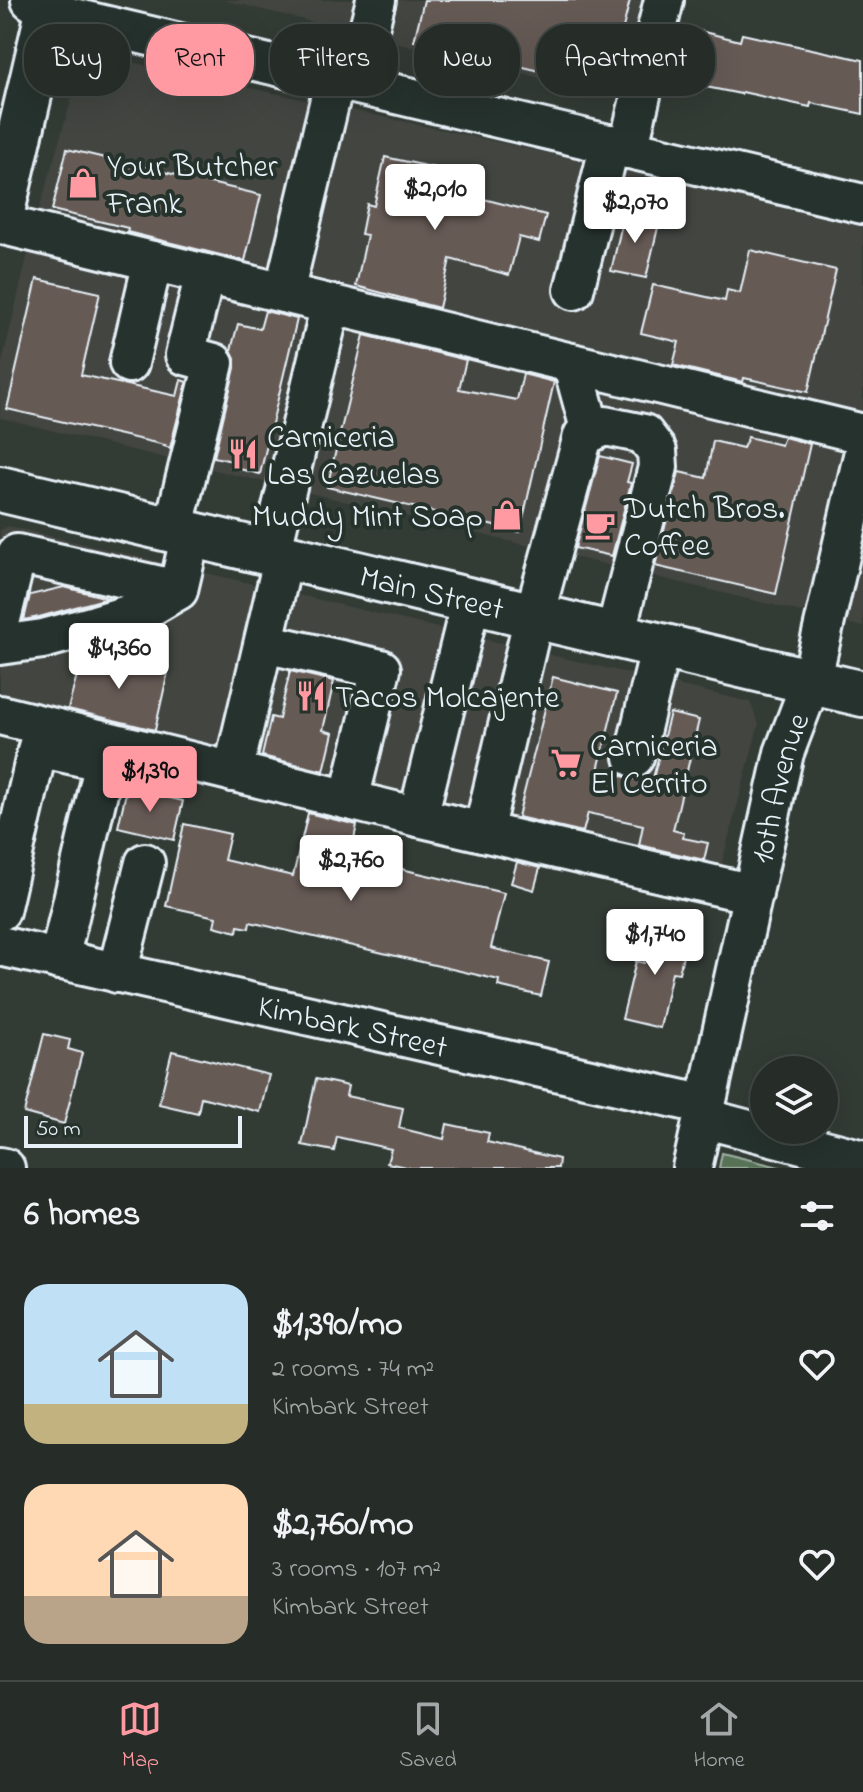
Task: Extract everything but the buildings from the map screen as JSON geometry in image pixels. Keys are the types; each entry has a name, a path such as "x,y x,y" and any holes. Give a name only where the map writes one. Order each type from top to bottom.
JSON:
{"main road":[{"path":"0,222 12,111 43,4"},
{"name":"Main Street","path":"0,489 863,694"}],"street":[{"path":"367,24 376,0"},
{"path":"574,290 664,0"},
{"path":"43,4 270,63"},
{"path":"398,94 863,204"},
{"path":"284,293 341,96"},
{"path":"0,222 863,434"},
{"path":"129,363 153,261"},
{"path":"178,590 182,532 214,363 185,355 205,274"},
{"path":"233,772 264,643 278,555 331,304"},
{"path":"572,363 591,432"},
{"path":"483,832 534,616 583,436 605,426 644,434 657,451 658,467 615,635"},
{"name":"10th Avenue","path":"692,1168 784,753 811,682 861,473"},
{"path":"0,623 17,554 178,590"},
{"path":"0,645 43,639 144,610 178,590"},
{"path":"418,817 471,601"},
{"path":"264,643 381,669 349,800"},
{"path":"634,757 661,646"},
{"path":"0,715 418,817 753,894"},
{"path":"0,911 38,747 105,762 59,960"},
{"path":"117,973 145,863"},
{"name":"Kimbark Street","path":"0,946 705,1112 863,1160"}],"shaded area":[{"path":"223,0 674,0 669,24 536,24 536,77 520,73 520,24 414,24 414,47 398,43 398,24 321,24"},
{"path":"130,62 146,65 146,96 254,96 254,89 270,92 270,96 287,96 576,159 863,227 863,627 0,418 0,371 34,227 72,96 130,96"},
{"path":"613,96 652,96 650,105"},
{"path":"9,526 750,702 759,724 717,882 0,710 0,530"}],"green space":[{"path":"722,1153 783,1168 719,1168"}],"place":[{"name":"Your Butcher Frank","path":"83,183"},
{"name":"Carniceria Las Cazuelas","path":"243,454"},
{"name":"Muddy Mint Soap","path":"507,515"},
{"name":"Dutch Bros. Coffee","path":"600,525"},
{"name":"Tacos Molcajente","path":"311,696"},
{"name":"Carniceria El Cerrito","path":"566,763"}]}
